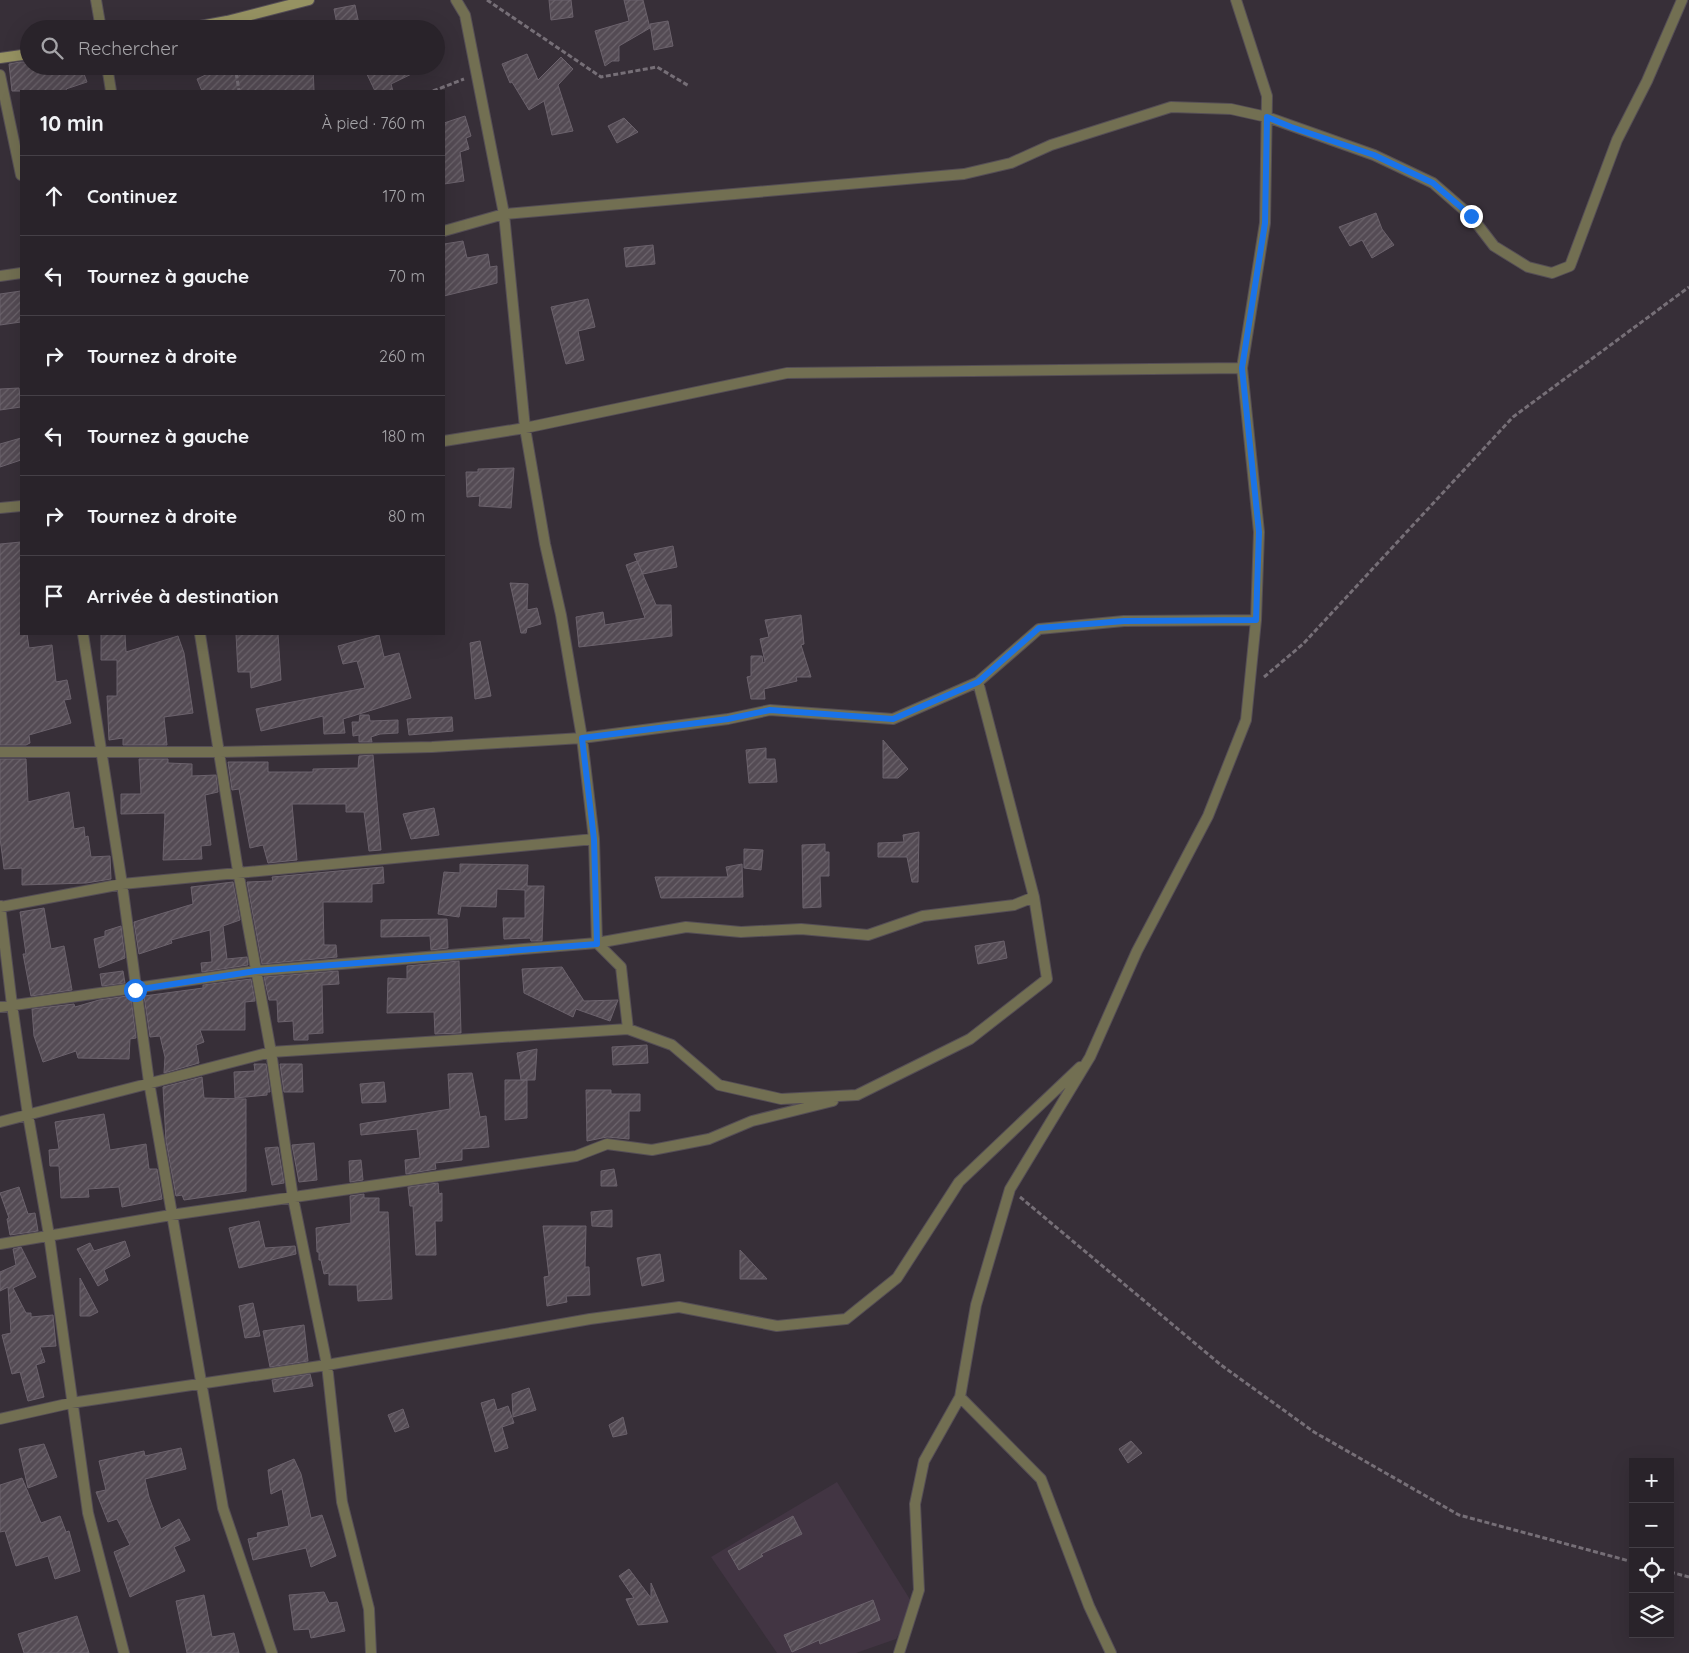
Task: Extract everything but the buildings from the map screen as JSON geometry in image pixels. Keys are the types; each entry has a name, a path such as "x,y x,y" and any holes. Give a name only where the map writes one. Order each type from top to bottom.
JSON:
{"street":[{"path":"96,0 99,20"},
{"path":"231,20 309,0"},
{"path":"456,0 465,16 504,214 525,428 545,544 561,615 582,738 594,839 597,944 621,967 628,1029"},
{"path":"899,1653 918,1590 915,1504 924,1461 960,1397 976,1306 1010,1189 1090,1057 1137,951 1208,816 1246,720 1256,620 1259,532 1242,368 1265,223 1267,96 1236,0"},
{"path":"445,231 504,214 964,174 1011,163 1051,145 1171,107 1231,109 1267,117 1374,155 1433,183 1471,216 1494,246 1528,266 1552,273 1570,266 1617,140 1647,80 1682,0"},
{"path":"0,58 20,55"},
{"path":"0,75 20,170"},
{"path":"109,75 112,90"},
{"path":"0,276 20,274"},
{"path":"445,441 525,428 787,373 1242,368"},
{"path":"0,508 20,506"},
{"path":"0,752 218,752 432,747 582,738 728,719 770,710 893,719 978,682 1039,628 1124,621 1256,620"},
{"path":"83,635 122,884 149,1082 223,1508 272,1653"},
{"path":"200,635 238,871 271,1052 293,1198 327,1365 342,1502 370,1610 371,1653"},
{"path":"0,1244 171,1215 576,1156 607,1144 652,1150 709,1139 752,1121 857,1094 970,1039 1047,979 1034,897 978,682"},
{"path":"124,1653 88,1513 71,1403 49,1235 28,1115 12,1006 0,907 122,884 238,871 594,839"},
{"path":"0,1008 256,971 597,944 686,927 741,932 801,929 868,935 923,916 1014,905 1034,897"},
{"path":"0,1122 271,1052 628,1029 672,1045 719,1085 781,1099 857,1094"},
{"path":"0,1419 71,1403 201,1382 327,1365 590,1320 679,1307 776,1326 846,1319 898,1278 959,1182 1090,1057"},
{"path":"960,1397 1041,1479 1089,1606 1111,1653"}],"path":[{"path":"487,0 601,78 657,67 689,86"},
{"path":"236,75 239,90"},
{"path":"436,90 477,75"},
{"path":"1249,689 1303,644 1513,417 1689,287"},
{"path":"1010,1189 1221,1365 1314,1432 1459,1515 1629,1561"},
{"path":"1674,1573 1689,1577"}],"shaded area":[{"path":"837,1482 914,1606 896,1639 856,1653 777,1653 711,1557"}],"route":[{"path":"135,990 256,971 597,944 594,839 582,738 728,719 770,710 893,719 978,682 1039,628 1124,621 1256,620 1259,532 1242,368 1265,223 1267,117 1374,155 1433,183 1471,216"}]}
